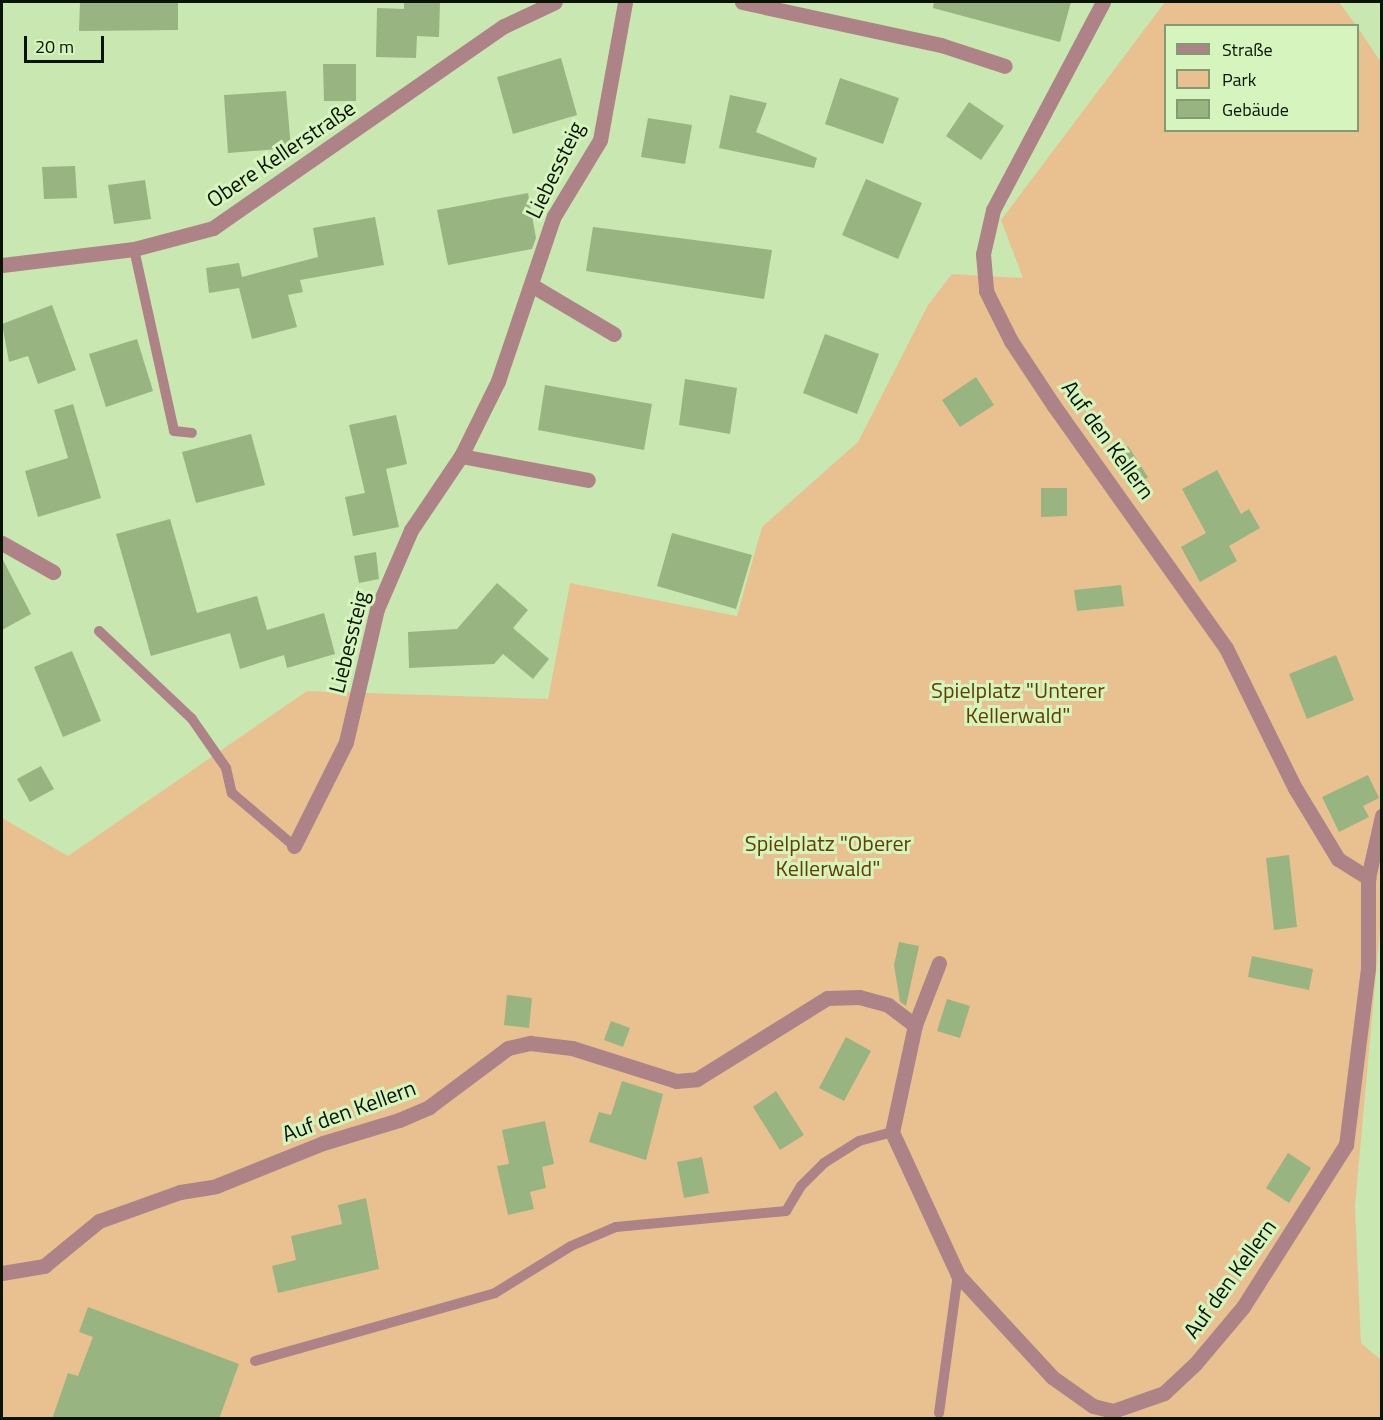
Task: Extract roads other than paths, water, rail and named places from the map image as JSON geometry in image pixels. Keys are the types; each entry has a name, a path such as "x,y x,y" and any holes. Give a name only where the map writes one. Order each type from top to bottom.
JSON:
{"street":[{"name":"Obere Kellerstraße","path":"2,265 134,249 213,228 504,26 555,2"},
{"name":"Liebessteig","path":"294,846 346,742 377,609 402,550 461,456 498,381 534,286 554,216 600,140 625,2"},
{"path":"742,2 941,45 1005,66"},
{"name":"Auf den Kellern","path":"1103,2 993,210 983,254 986,291 1011,341 1226,648 1296,788 1338,859 1368,878"},
{"path":"534,286 614,334"},
{"path":"461,456 588,480"},
{"path":"2,543 53,572"},
{"name":"Auf den Kellern","path":"892,1132 958,1275 1052,1377 1093,1406 1113,1411 1164,1393 1195,1364 1244,1307 1346,1145 1368,968 1368,878 1382,816"},
{"path":"892,1132 915,1025 939,963"},
{"name":"Auf den Kellern","path":"2,1273 44,1266 99,1221 180,1192 216,1186 324,1143 399,1120 429,1107 493,1056 530,1043 572,1048 676,1081 698,1080 828,998 859,997 888,1005 915,1025"}],"lane":[{"path":"134,249 174,431 192,433"},
{"path":"99,630 192,719 226,768 232,793 294,846"},
{"path":"255,1361 495,1293 571,1246 616,1227 786,1211 801,1186 824,1163 859,1141 892,1132"},
{"path":"939,1413 958,1275"}],"park label":[{"name":"Spielplatz \"Unterer Kellerwald\"","path":"1018,702"},
{"name":"Spielplatz \"Oberer Kellerwald\"","path":"828,856"}]}
